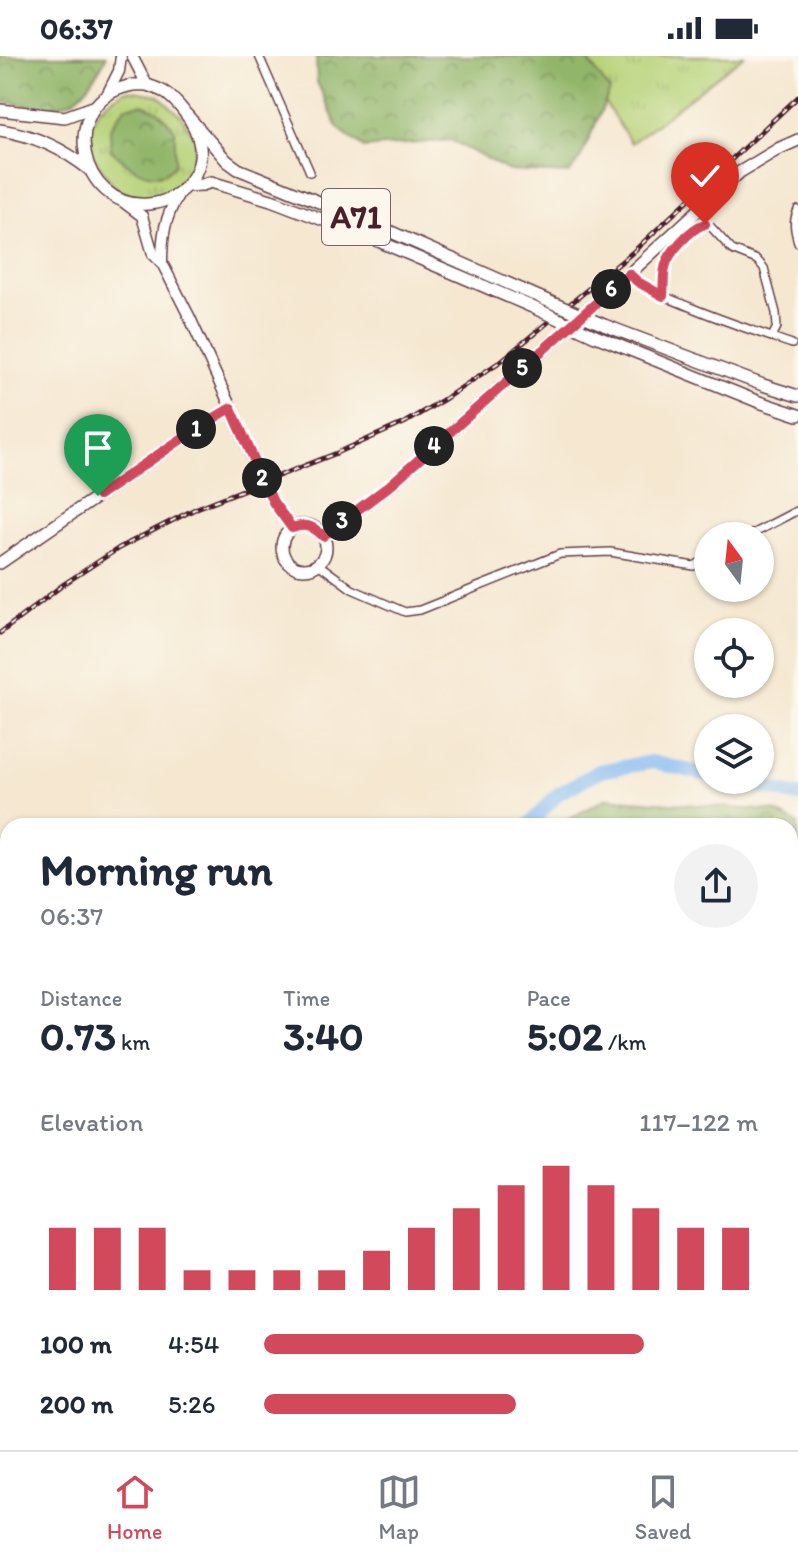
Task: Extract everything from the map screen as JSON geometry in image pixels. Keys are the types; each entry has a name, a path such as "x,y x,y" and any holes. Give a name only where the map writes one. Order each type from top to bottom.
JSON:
{"main road":[{"path":"107,95 119,71 121,56"},
{"path":"0,110 65,117 93,107 107,95 128,86 147,85 132,56"},
{"name":"A71","path":"147,85 166,92 227,161 238,169 604,325 798,396"},
{"path":"90,171 84,140 85,122 93,107"},
{"name":"A71","path":"118,199 131,204 156,204 183,189 198,168 202,151 198,134 187,115"},
{"path":"0,130 24,134 72,156 90,171 100,186 142,216 153,254 162,263 190,318 273,502 292,528"},
{"path":"323,536 389,486 740,172 798,140"},
{"name":"A71","path":"183,189 211,182 271,200 376,240 593,335 798,415"},
{"path":"162,263 164,225 168,212 183,189"},
{"path":"0,563 231,408"},
{"path":"308,525 323,536 326,551 318,564 302,569 287,562 281,548 283,538 292,528 308,525"}],"street":[{"path":"259,56 310,172"},
{"path":"798,210 794,217 798,243"},
{"path":"663,296 668,257 697,227 705,224 732,250 757,260 764,268 776,313 777,327 772,337"},
{"path":"629,274 663,296 792,344"},
{"path":"774,522 798,510"},
{"path":"318,564 352,589 405,612 420,610 560,554 610,552 694,566"}],"green space":[{"path":"0,56 106,58 91,82 72,101 42,106 0,102"},
{"path":"316,56 585,56 610,91 580,159 569,174 509,171 451,140 364,148 338,128 317,82"},
{"path":"575,56 744,56 631,143"},
{"path":"127,90 158,95 181,116 196,140 193,167 178,185 162,195 138,198 117,189 87,148 97,112"},
{"path":"142,104 158,111 175,130 175,164 165,173 143,172 111,150 110,129 125,107"},
{"path":"607,798 774,811 787,818 571,818"}],"waterway":[{"path":"536,818 558,794 599,771 652,762 694,772"},
{"path":"774,790 798,796"}],"railway":[{"path":"0,633 64,584 119,548 197,508 404,423 446,398 501,361 633,252 798,97"}],"route":[{"path":"98,496 231,408 273,502 292,528 308,525 323,536 389,486 629,274 663,296 668,257 697,227 705,224"}]}
